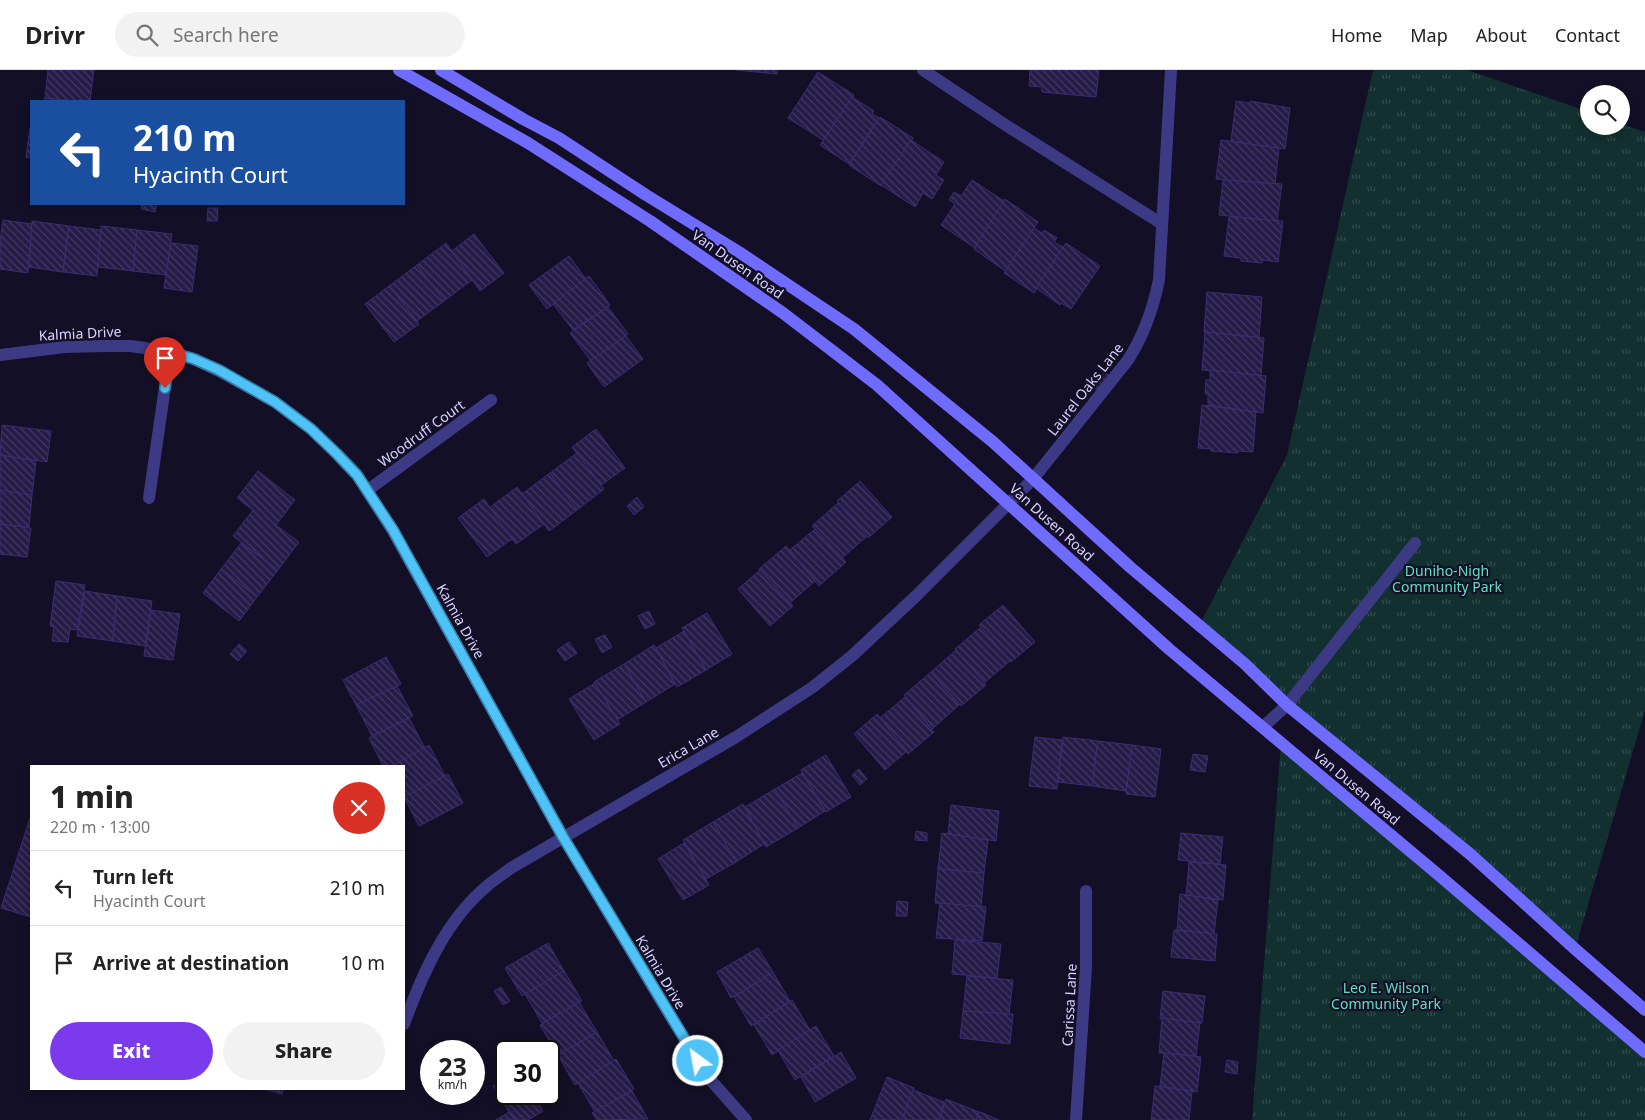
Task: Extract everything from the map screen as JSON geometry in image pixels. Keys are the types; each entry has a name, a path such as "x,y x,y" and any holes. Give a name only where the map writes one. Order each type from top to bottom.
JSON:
{"main road":[{"name":"Van Dusen Road","path":"399,70 554,159 650,220 737,280 877,385 1169,649 1441,876 1645,1052"},
{"name":"Van Dusen Road","path":"440,70 559,138 646,195 740,252 854,329 992,442 1130,567 1245,664 1287,705 1470,854 1575,950 1645,1010"}],"street":[{"path":"923,70 1007,126 1162,224"},
{"name":"Laurel Oaks Lane","path":"1009,504 1033,479 1136,348 1153,307 1159,280 1171,70"},
{"name":"Kalmia Drive","path":"0,354 65,347 131,346 170,352 194,359 219,370 275,402 311,429 337,454 357,475 393,530 563,837 708,1077 746,1120"},
{"path":"149,498 170,352"},
{"name":"Woodruff Court","path":"368,490 491,400"},
{"name":"Erica Lane","path":"405,1021 420,981 429,964 454,923 486,886 511,868 563,837 736,737 813,687 853,655 1009,504"},
{"path":"1263,728 1287,705 1415,544"},
{"name":"Carissa Lane","path":"1076,1120 1086,967 1086,891"}],"green space":[{"name":"Duniho-Nigh Community Park","path":"1373,70 1467,70 1580,109 1580,135 1630,135 1630,127 1645,132 1645,710 1575,949 1199,626 1287,455"},
{"name":"Leo E. Wilson Community Park","path":"1281,743 1645,1052 1645,1120 1252,1120"}],"building":[{"path":"48,70 94,70 90,100 45,98"},
{"path":"736,70 778,70 777,74"},
{"path":"1030,70 1099,70 1096,97 1042,92 1042,87 1029,86"},
{"path":"818,72 854,95 823,140 788,118"},
{"path":"852,97 874,111 872,114 879,118 849,164 820,145"},
{"path":"45,98 63,100 44,100"},
{"path":"1236,101 1250,103 1250,101 1290,108 1285,149 1231,141"},
{"path":"880,117 913,138 881,186 849,165"},
{"path":"30,128 30,158 26,157"},
{"path":"911,140 944,162 936,175 944,180 932,199 923,193 915,207 881,185"},
{"path":"1221,140 1279,148 1275,184 1216,179"},
{"path":"972,180 1004,201 975,248 941,225 955,204 949,200 954,192 961,196"},
{"path":"1223,180 1282,184 1277,221 1219,215"},
{"path":"1005,199 1038,222 1005,271 974,249"},
{"path":"142,205 157,205 155,212 141,209"},
{"path":"208,208 218,208 217,221 207,221"},
{"path":"1229,217 1283,221 1278,262 1262,260 1262,263 1241,261 1241,258 1224,256"},
{"path":"3,220 32,224 28,273 0,269 0,242"},
{"path":"32,221 69,226 63,272 29,267"},
{"path":"69,226 101,230 97,276 63,272"},
{"path":"101,226 137,230 133,271 98,267"},
{"path":"1034,228 1042,233 1044,230 1057,238 1054,242 1063,247 1034,293 1004,273"},
{"path":"137,230 172,234 166,275 133,271"},
{"path":"474,234 504,273 480,291 452,251"},
{"path":"171,243 198,246 192,292 164,288"},
{"path":"446,243 472,280 444,301 417,265"},
{"path":"1066,243 1100,266 1071,309 1061,303 1060,305 1036,288"},
{"path":"569,256 586,279 547,309 529,285"},
{"path":"417,265 444,301 417,321 389,286"},
{"path":"589,276 610,305 573,330 553,304"},
{"path":"389,286 419,324 394,342 365,304"},
{"path":"1207,292 1262,297 1259,337 1204,332"},
{"path":"608,307 628,334 591,361 570,333"},
{"path":"1205,332 1264,338 1261,376 1202,370"},
{"path":"626,336 643,359 604,387 587,363"},
{"path":"1210,370 1266,376 1263,413 1208,405 1208,394 1205,394 1206,380 1210,380"},
{"path":"1104,371 1112,378 1099,392 1092,385"},
{"path":"1202,405 1256,412 1253,452 1237,451 1238,453 1198,448"},
{"path":"2,425 51,431 47,462 0,455"},
{"path":"596,429 625,468 601,485 572,447"},
{"path":"577,453 604,489 577,510 550,473"},
{"path":"0,455 36,461 32,495 0,490"},
{"path":"258,471 295,500 276,525 299,542 278,570 233,536 253,510 237,498"},
{"path":"550,473 577,510 549,531 522,494"},
{"path":"860,481 892,517 868,538 837,501"},
{"path":"517,487 544,524 516,544 489,508"},
{"path":"0,490 32,495 29,527 0,524"},
{"path":"637,497 644,507 634,515 627,506"},
{"path":"484,499 512,539 487,557 458,518"},
{"path":"838,503 867,536 842,558 812,526"},
{"path":"0,524 31,528 27,557 0,554"},
{"path":"815,529 846,562 819,586 790,550"},
{"path":"241,543 278,570 257,597 221,569"},
{"path":"786,546 815,581 790,603 759,569"},
{"path":"221,569 257,597 239,621 203,593"},
{"path":"760,570 793,606 770,626 738,589"},
{"path":"56,581 85,585 77,630 70,629 68,642 52,641 54,627 50,626"},
{"path":"85,591 117,596 113,641 77,636"},
{"path":"117,596 152,601 145,646 113,641"},
{"path":"1003,605 1035,642 1011,662 979,625"},
{"path":"151,610 180,614 173,660 144,656"},
{"path":"649,611 655,624 645,629 638,616"},
{"path":"707,613 732,654 706,670 682,628"},
{"path":"981,627 1010,661 984,683 955,649"},
{"path":"684,631 706,670 677,687 656,648"},
{"path":"605,635 612,647 602,653 595,639"},
{"path":"569,642 577,653 565,661 557,650"},
{"path":"239,644 247,651 238,661 230,654"},
{"path":"654,645 675,684 646,702 624,664"},
{"path":"956,650 986,685 961,706 931,672"},
{"path":"386,657 401,684 356,705 343,680"},
{"path":"624,664 646,702 617,720 594,682"},
{"path":"931,672 959,705 932,729 904,695"},
{"path":"595,683 620,724 594,740 569,699"},
{"path":"397,686 413,716 372,736 356,705"},
{"path":"905,697 934,732 908,754 880,718"},
{"path":"877,714 907,751 885,770 854,734"},
{"path":"409,718 425,748 394,765 382,765 369,738"},
{"path":"1035,737 1062,740 1057,789 1029,786"},
{"path":"1063,737 1098,741 1092,786 1058,782"},
{"path":"1098,741 1132,745 1126,791 1092,786"},
{"path":"429,745 445,776 406,796 405,765 394,765"},
{"path":"1132,745 1161,749 1155,797 1126,794"},
{"path":"1193,754 1208,756 1205,772 1190,770"},
{"path":"826,755 851,797 826,812 801,770"},
{"path":"859,769 867,779 860,785 852,775"},
{"path":"802,773 825,811 798,828 775,789"},
{"path":"448,774 463,803 419,826 405,796"},
{"path":"775,789 798,828 766,847 745,807"},
{"path":"743,804 764,844 736,862 713,822"},
{"path":"951,805 999,811 996,841 948,834"},
{"path":"30,818 30,917 1,908"},
{"path":"713,822 736,862 706,879 683,840"},
{"path":"916,831 927,833 927,841 915,840"},
{"path":"942,833 988,840 984,873 938,869"},
{"path":"1181,833 1223,837 1220,864 1178,860"},
{"path":"684,843 709,885 683,900 658,859"},
{"path":"1189,862 1226,865 1223,900 1186,895"},
{"path":"938,869 984,873 981,907 935,903"},
{"path":"1180,894 1218,900 1214,934 1177,930"},
{"path":"897,901 908,902 907,916 896,916"},
{"path":"940,903 986,907 982,941 936,938"},
{"path":"1174,930 1217,934 1215,961 1171,957"},
{"path":"955,940 1001,944 997,978 952,974"},
{"path":"548,943 564,971 522,996 505,968"},
{"path":"758,948 773,972 731,998 717,972"},
{"path":"564,971 582,1001 542,1023 525,994"},
{"path":"773,972 790,1001 751,1026 734,997"},
{"path":"967,976 1013,980 1009,1014 963,1011"},
{"path":"501,987 510,1001 503,1005 494,991"},
{"path":"1163,991 1205,996 1202,1023 1160,1019"},
{"path":"792,1000 810,1030 772,1055 754,1025"},
{"path":"579,1002 597,1032 560,1054 560,1040 549,1040 540,1025"},
{"path":"963,1011 1013,1014 1010,1044 960,1038"},
{"path":"1162,1018 1200,1023 1196,1056 1159,1053"},
{"path":"816,1026 834,1056 795,1080 778,1050"},
{"path":"597,1032 614,1061 575,1085 560,1059 560,1054"},
{"path":"841,1052 856,1078 815,1102 801,1077"},
{"path":"1164,1053 1201,1057 1197,1092 1160,1086"},
{"path":"616,1059 634,1089 595,1112 578,1083"},
{"path":"1227,1060 1238,1062 1237,1074 1225,1072"},
{"path":"887,1077 914,1088 902,1120 870,1120"},
{"path":"1155,1086 1192,1091 1189,1120 1151,1120"},
{"path":"268,1090 283,1090 282,1094"},
{"path":"913,1090 944,1102 939,1120 902,1120"},
{"path":"632,1091 648,1119 597,1120 592,1113"},
{"path":"946,1099 979,1112 976,1120 939,1120"},
{"path":"505,1105 539,1105 543,1111 528,1120 514,1120"},
{"path":"509,1112 514,1120 496,1120"},
{"path":"979,1112 983,1113 999,1120 976,1120"}],"route":[{"path":"165,388 170,352 194,359 219,370 296,416 357,475 393,530 563,837 698,1061"}]}
